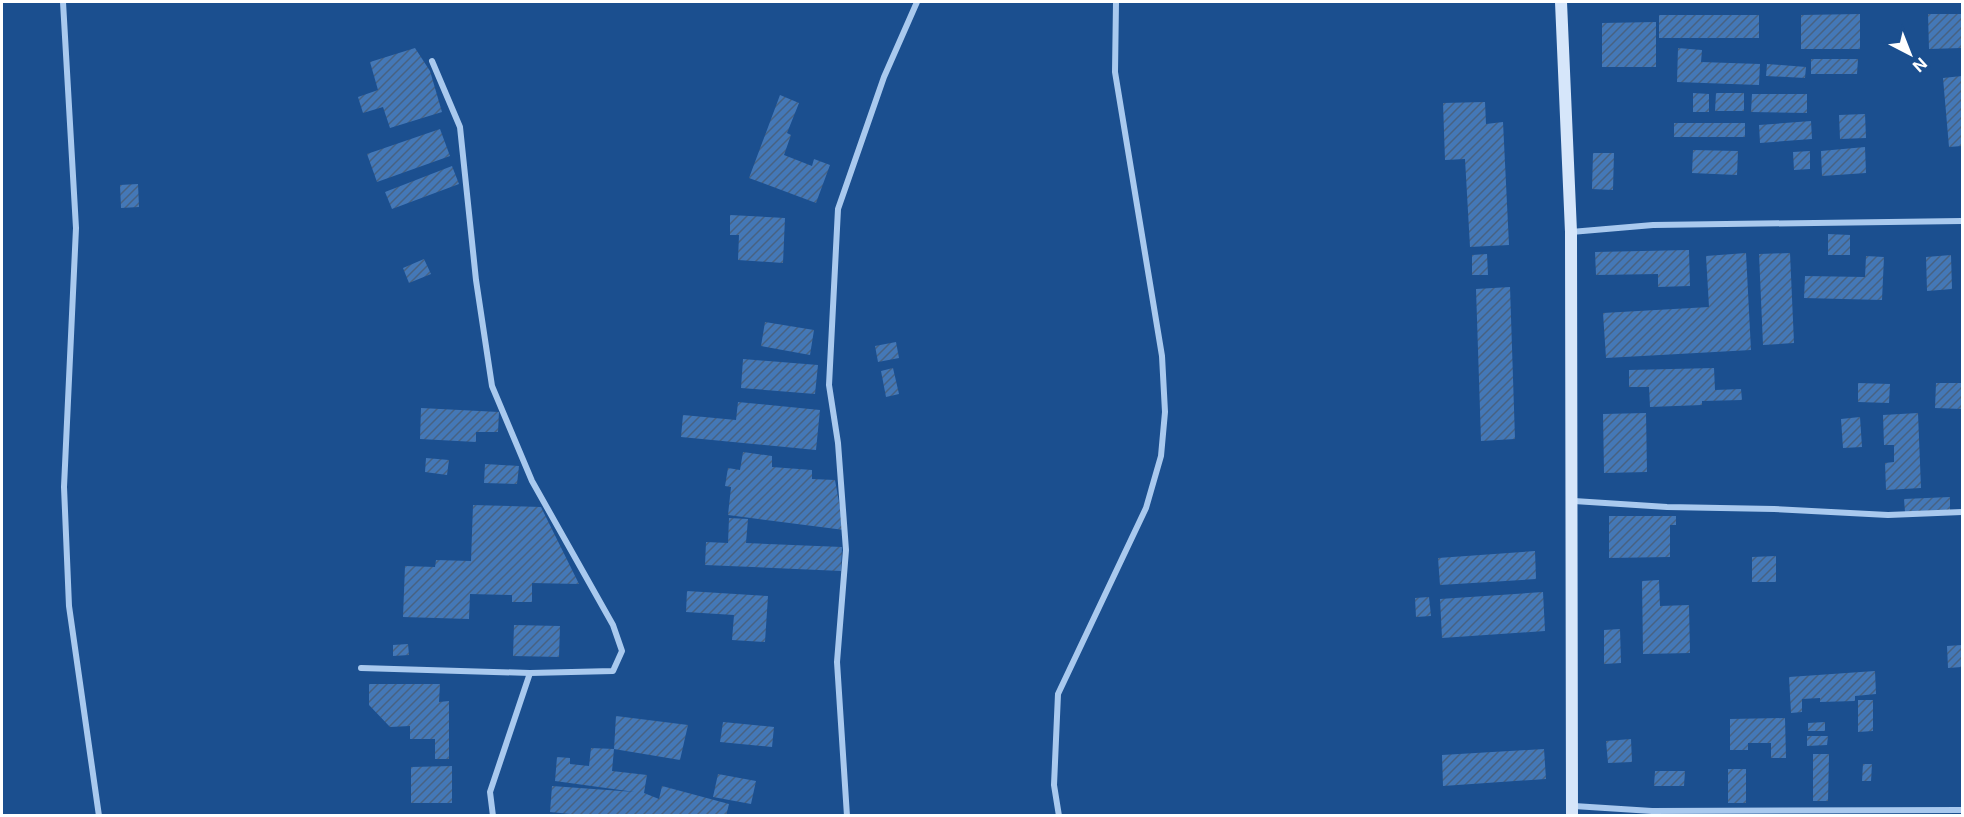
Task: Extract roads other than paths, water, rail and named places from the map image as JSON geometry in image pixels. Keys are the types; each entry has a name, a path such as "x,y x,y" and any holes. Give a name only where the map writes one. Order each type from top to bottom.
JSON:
{"street":[{"path":"63,2 76,228 64,487 69,606 99,816"},
{"path":"847,816 837,662 846,550 838,443 829,386 838,209 884,77 917,2"},
{"path":"1059,816 1054,785 1058,694 1146,508 1161,456 1165,412 1162,356 1114,72 1116,2"},
{"path":"1561,2 1572,231 1573,811 1962,810"},
{"path":"361,668 530,673 613,670 622,651 613,625 532,481 492,386 476,280 460,127 432,61"},
{"path":"1572,231 1653,225 1962,221"},
{"path":"1574,501 1667,507 1774,508 1888,515 1962,512"},
{"path":"493,816 490,792 530,673"}]}
